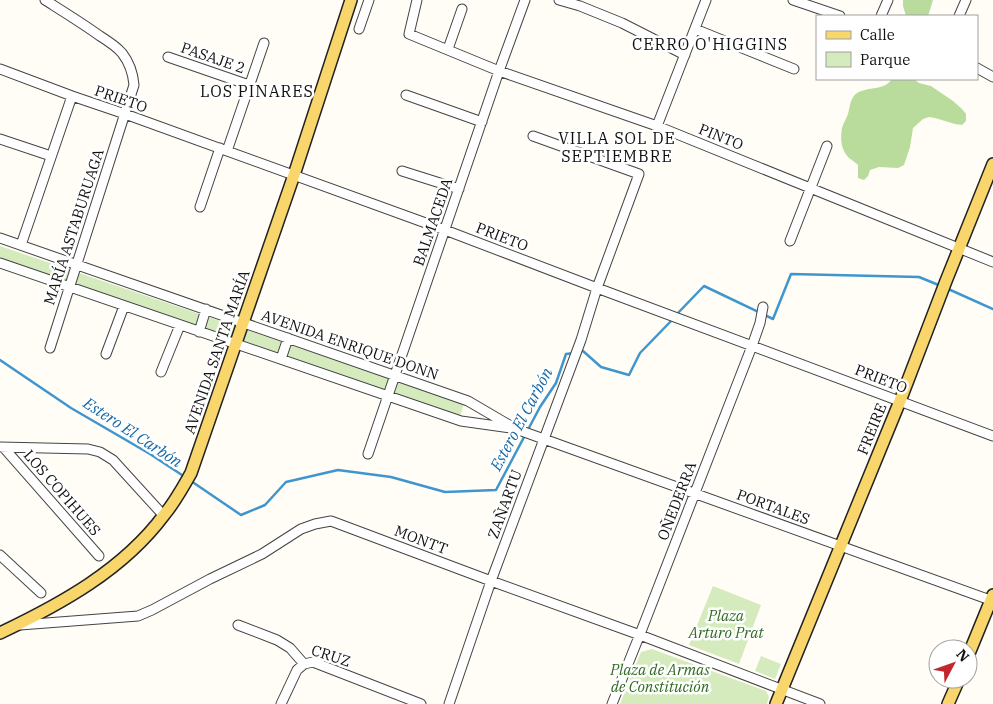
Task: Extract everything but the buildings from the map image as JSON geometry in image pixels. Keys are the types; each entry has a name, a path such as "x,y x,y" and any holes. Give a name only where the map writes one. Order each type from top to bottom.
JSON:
{"main road":[{"name":"AVENIDA SANTA MARÍA","path":"0,632 53,607 102,575 136,548 164,516 191,473 294,174 351,0"},
{"name":"FREIRE","path":"776,704 900,401 993,164"},
{"path":"975,639 992,598"},
{"path":"948,704 955,689"}],"street":[{"name":"MARÍA ASTABURUAGA","path":"45,0 117,47 126,59 132,72 134,85 50,348"},
{"path":"359,29 369,0"},
{"name":"PINTO","path":"417,0 409,34 499,71 657,126 993,262"},
{"name":"BALMACEDA","path":"368,454 525,0"},
{"path":"558,0 580,6 622,23 684,55"},
{"path":"657,126 706,0"},
{"path":"793,0 837,15"},
{"path":"881,15 888,0"},
{"path":"959,15 966,0"},
{"path":"448,49 462,9"},
{"path":"695,29 794,69"},
{"path":"200,207 264,43"},
{"name":"PASAJE 2","path":"168,57 249,85"},
{"name":"PRIETO","path":"0,69 294,174 993,436"},
{"path":"978,69 993,77"},
{"path":"406,95 482,122"},
{"path":"21,245 72,96"},
{"name":"ZAÑARTU","path":"449,704 540,438 574,358 638,174 533,136"},
{"path":"0,139 51,156"},
{"path":"790,241 827,146"},
{"path":"402,171 459,189"},
{"name":"AVENIDA ENRIQUE DONN","path":"0,238 468,401 516,429 540,438"},
{"name":"AVENIDA ENRIQUE DONN","path":"0,263 461,421 516,429"},
{"path":"106,354 124,306"},
{"name":"OÑEDERRA","path":"612,704 752,346 763,307"},
{"path":"199,332 206,309"},
{"path":"162,372 180,325"},
{"path":"280,359 288,338"},
{"path":"474,424 479,422 482,417 481,409"},
{"name":"PORTALES","path":"540,438 992,598"},
{"path":"2,448 88,449 100,452 113,460 164,516"},
{"name":"LOS COPIHUES","path":"2,448 99,556"},
{"name":"MONTT","path":"15,626 138,616 210,578 262,554 301,529 331,521 640,635 820,704"},
{"path":"0,555 41,593"},
{"name":"CRUZ","path":"238,626 277,640 290,648 304,664 313,662 421,704"},
{"path":"281,704 297,670 304,664"}],"green space":[{"path":"903,0 933,0 928,15 906,15"},
{"path":"891,80 915,80 931,86 962,109 966,114 966,121 962,125 929,117 923,119 913,128 910,147 904,165 898,168 879,167 870,170 864,180 858,178 858,165 844,151 841,140 842,128 852,100 857,93 889,83"},
{"path":"0,246 464,404 460,416 0,259"},
{"name":"Plaza Arturo Prat","path":"713,586 761,605 739,664 689,645"},
{"name":"Plaza de Armas de Constitución","path":"652,649 766,691 769,697 767,704 620,704 641,652"},
{"path":"761,656 781,664 775,679 755,671"}],"waterway":[{"name":"Estero El Carbón","path":"676,315 704,286 773,319 791,274 919,277 941,286"},
{"name":"Estero El Carbón","path":"946,288 993,309"},
{"name":"Estero El Carbón","path":"580,351 583,351 601,367 629,375 640,353 673,319"},
{"name":"Estero El Carbón","path":"191,481 241,515 265,505 286,482 338,470 391,477 445,492 496,490 540,407 556,383 566,354 574,353"},
{"name":"Estero El Carbón","path":"0,360 71,408 150,454 185,477"}],"district":[{"name":"CERRO O'HIGGINS","path":"710,44"},
{"name":"LOS PINARES","path":"257,91"},
{"name":"VILLA SOL DE SEPTIEMBRE","path":"617,147"}]}
